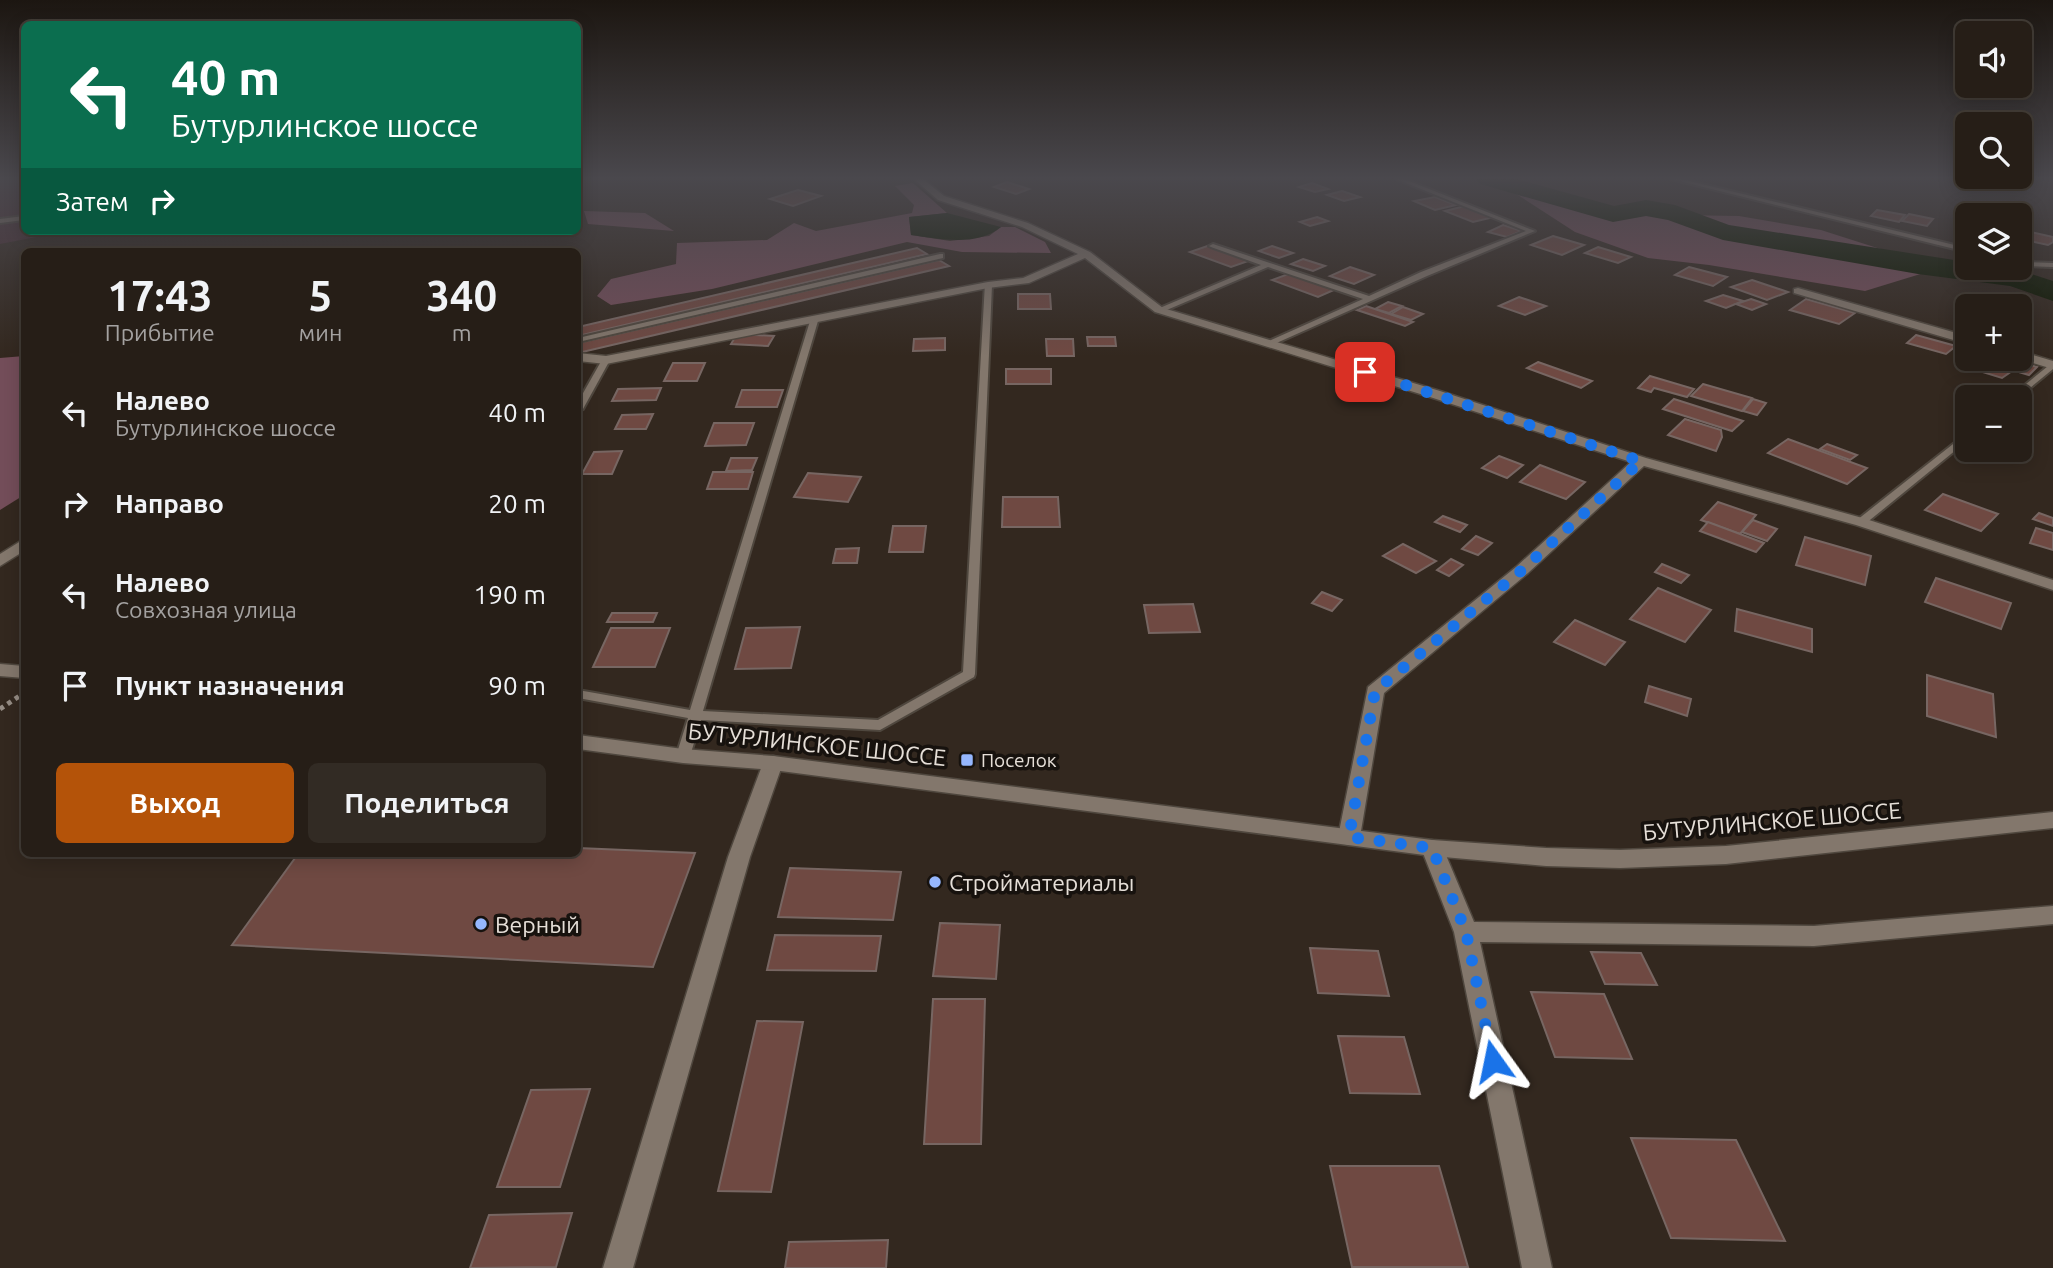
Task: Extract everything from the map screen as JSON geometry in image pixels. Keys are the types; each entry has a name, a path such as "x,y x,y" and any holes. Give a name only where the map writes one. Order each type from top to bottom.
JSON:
{"street":[{"path":"1053,238 1086,254 1159,310 1272,343 1641,461 1861,523 2053,585"},
{"path":"581,357 606,360 989,285 1025,281 1086,254"},
{"path":"1798,291 1955,337"},
{"path":"2032,359 2053,365"},
{"path":"1349,837 1375,691 1522,570 1641,461"},
{"path":"0,561 21,546"},
{"path":"0,670 21,672"},
{"name":"БУТУРЛИНСКОЕ ШОССЕ","path":"581,742 682,756 773,763 1432,848 1559,858 1726,855 2053,820"},
{"path":"618,1268 739,857 773,763"},
{"path":"1432,848 1466,932 1537,1268"},
{"path":"1466,932 1814,936 2053,915"}],"lane":[{"path":"1272,343 1513,238"},
{"path":"1920,238 1955,247"},
{"path":"1213,246 1370,299"},
{"path":"581,339 940,256"},
{"path":"2032,264 2053,265"},
{"path":"1159,310 1267,265"},
{"path":"581,695 694,715 880,725 969,674 989,285"},
{"path":"682,756 814,321"},
{"path":"581,404 606,360"},
{"path":"2029,385 2053,365"},
{"path":"1861,523 1955,446"}],"path":[{"path":"0,709 21,694"}],"shaded area":[{"path":"0,238 30,238 0,244"},
{"path":"932,238 950,241 972,238 1037,238 1045,242 1051,253 962,252 907,242 712,289 611,305 597,296 611,279 676,264 677,243"},
{"path":"933,238 974,238 958,240"},
{"path":"1592,238 1847,238 1940,268 1865,291 1709,265 1648,258"},
{"path":"21,356 21,497 0,510 0,358"}],"building":[{"path":"1548,238 1560,238 1584,245 1562,255 1531,245"},
{"path":"2032,238 2053,238 2053,242 2048,245 2032,242"},
{"path":"1213,244 1254,259 1231,267 1190,252"},
{"path":"1272,246 1293,253 1279,258 1259,251"},
{"path":"1598,247 1631,257 1618,263 1585,253"},
{"path":"917,248 927,254 581,335 581,326"},
{"path":"1303,259 1325,266 1313,271 1291,264"},
{"path":"939,260 949,266 581,352 581,342"},
{"path":"1350,267 1374,275 1354,284 1330,276"},
{"path":"1689,267 1727,277 1713,286 1675,275"},
{"path":"1291,273 1336,289 1318,297 1272,280"},
{"path":"1752,280 1788,292 1767,300 1731,287"},
{"path":"1018,294 1050,294 1051,309 1018,309"},
{"path":"1723,295 1743,301 1726,308 1706,301"},
{"path":"1519,297 1546,306 1525,315 1499,306"},
{"path":"1751,299 1766,304 1752,310 1736,304"},
{"path":"1806,299 1855,313 1839,324 1790,310"},
{"path":"1388,302 1402,306 1389,313 1375,309"},
{"path":"1366,306 1413,322 1405,326 1357,310"},
{"path":"1403,307 1423,314 1411,320 1391,314"},
{"path":"737,334 774,336 768,346 731,344"},
{"path":"1916,335 1955,347 1946,354 1907,343"},
{"path":"1087,337 1115,337 1116,346 1088,346"},
{"path":"945,338 945,350 913,351 914,339"},
{"path":"1046,339 1073,339 1074,356 1047,356"},
{"path":"1538,362 1592,381 1581,388 1527,368"},
{"path":"673,363 705,363 697,381 664,381"},
{"path":"2032,366 2037,367 2029,375 2016,371 2032,371"},
{"path":"1006,369 1051,369 1051,384 1006,384"},
{"path":"1979,371 2012,371 2002,378"},
{"path":"1650,376 1694,389 1687,397 1654,388 1651,392 1638,388"},
{"path":"1703,384 1752,398 1742,411 1691,396"},
{"path":"661,388 656,400 612,401 618,389"},
{"path":"742,390 783,390 777,407 736,407"},
{"path":"1674,399 1743,421 1732,431 1663,409"},
{"path":"1753,399 1766,403 1757,415 1743,411"},
{"path":"653,414 646,429 615,429 622,415"},
{"path":"1685,419 1721,430 1722,437 1716,451 1668,435"},
{"path":"714,423 754,423 746,445 705,446"},
{"path":"1788,439 1867,468 1847,484 1768,453"},
{"path":"1827,444 1857,455 1850,460 1820,449"},
{"path":"622,451 612,474 582,474 594,452"},
{"path":"1499,456 1523,465 1507,478 1482,468"},
{"path":"731,458 757,458 752,470 726,471"},
{"path":"1540,465 1585,482 1566,499 1520,482"},
{"path":"713,472 753,472 748,489 707,489"},
{"path":"808,473 861,477 848,502 794,497"},
{"path":"1943,494 1998,514 1981,531 1925,510"},
{"path":"1003,497 1058,497 1060,527 1002,527"},
{"path":"1718,502 1756,515 1740,534 1701,520"},
{"path":"2039,513 2053,518 2053,526 2033,519"},
{"path":"1443,516 1467,525 1460,532 1435,522"},
{"path":"1753,520 1777,529 1767,541 1742,532"},
{"path":"1708,522 1764,543 1756,552 1700,531"},
{"path":"893,526 926,526 923,552 889,552"},
{"path":"2036,528 2053,533 2053,550 2030,543"},
{"path":"1476,536 1492,543 1478,555 1462,549"},
{"path":"1805,537 1871,556 1865,585 1796,565"},
{"path":"1403,544 1436,561 1416,573 1383,556"},
{"path":"859,548 857,563 833,563 836,549"},
{"path":"1451,559 1463,565 1449,576 1437,570"},
{"path":"1662,564 1689,575 1681,583 1655,572"},
{"path":"1936,578 2011,603 2001,629 1925,602"},
{"path":"1658,588 1711,610 1685,642 1630,619"},
{"path":"1322,592 1342,600 1332,611 1312,603"},
{"path":"1193,604 1200,632 1149,633 1144,605"},
{"path":"1737,609 1812,629 1812,652 1735,631"},
{"path":"612,613 657,613 653,622 607,622"},
{"path":"1575,620 1625,642 1605,665 1554,642"},
{"path":"800,627 791,668 735,669 746,628"},
{"path":"611,628 670,628 655,667 593,667"},
{"path":"1927,675 1993,694 1996,737 1927,716"},
{"path":"1649,686 1691,699 1687,716 1645,702"},
{"path":"581,848 695,853 653,967 232,945 296,857 581,857"},
{"path":"790,868 901,872 893,920 778,917"},
{"path":"940,923 1000,925 996,979 933,976"},
{"path":"775,935 881,936 876,971 767,970"},
{"path":"1310,948 1378,951 1389,996 1318,993"},
{"path":"1591,952 1641,953 1657,985 1605,984"},
{"path":"1531,992 1604,994 1632,1059 1555,1057"},
{"path":"933,999 985,999 981,1144 924,1144"},
{"path":"757,1021 803,1022 771,1192 718,1191"},
{"path":"1338,1036 1404,1037 1420,1094 1350,1093"},
{"path":"590,1089 560,1187 497,1187 531,1090"},
{"path":"1631,1138 1736,1140 1785,1241 1671,1238"},
{"path":"1330,1166 1439,1166 1468,1267 1352,1267"},
{"path":"572,1213 556,1267 470,1268 489,1215"},
{"path":"888,1240 886,1268 785,1268 789,1242"}],"waterway":[{"path":"1759,238 1918,265 2016,278 2053,292"}],"place":[{"name":"Поселок","path":"967,760"},
{"name":"Стройматериалы","path":"935,882"},
{"name":"Верный","path":"481,924"}],"route":[{"path":"1365,372 1641,461 1522,570 1375,691 1349,837 1432,848 1466,932 1493,1061"}]}
